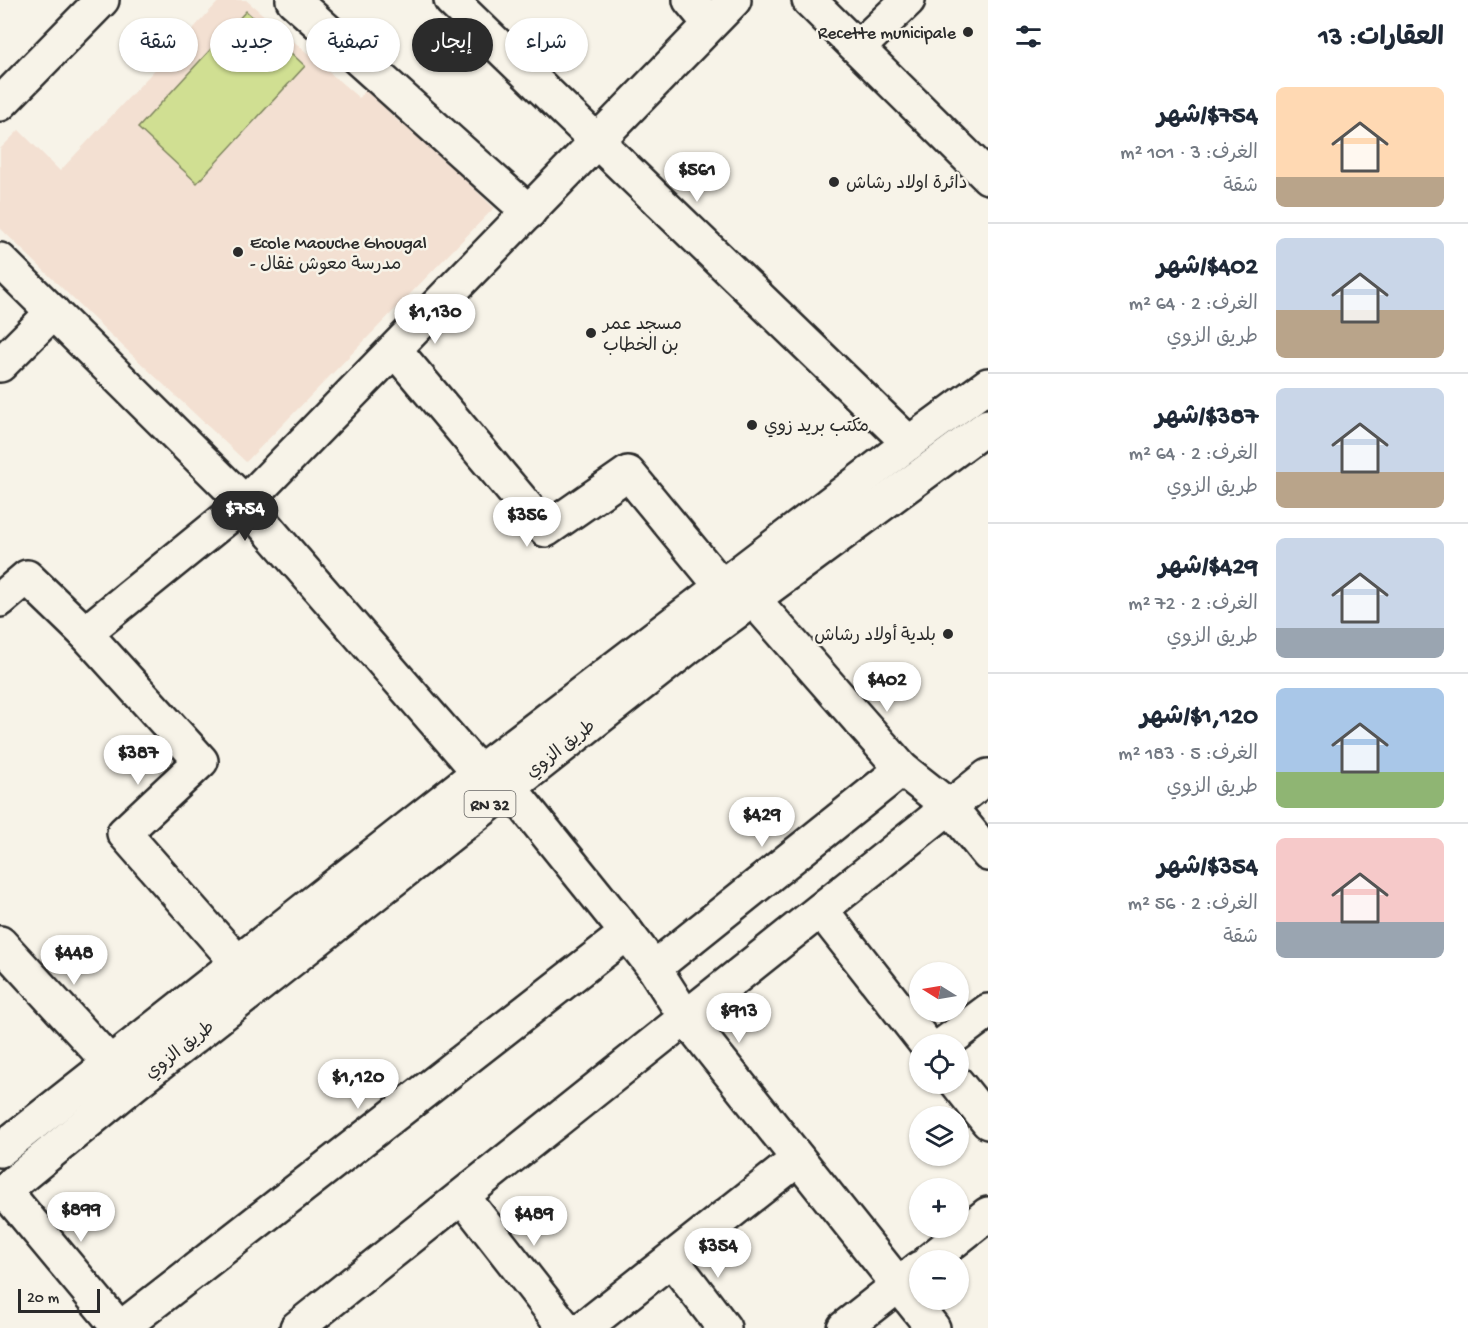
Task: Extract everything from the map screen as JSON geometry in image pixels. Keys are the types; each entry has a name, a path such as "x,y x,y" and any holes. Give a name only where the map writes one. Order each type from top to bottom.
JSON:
{"street":[{"path":"0,104 102,0"},
{"path":"292,0 529,212"},
{"path":"451,0 909,443"},
{"path":"85,633 245,503 598,142 700,12 734,0"},
{"path":"809,0 988,177"},
{"path":"858,48 908,0"},
{"path":"0,260 245,503 479,772 510,788 627,933 654,968 686,1018 798,1159 909,1276 844,1328"},
{"path":"0,365 53,312"},
{"path":"395,350 546,531 628,473 722,587"},
{"name":"طريق الزوي","path":"0,1150 479,772 988,385"},
{"name":"طريق الزوي","path":"2,1192 134,1084 687,648 986,432"},
{"path":"0,600 27,577 85,633 201,761 124,833 238,963"},
{"path":"753,599 902,768 950,807 988,854"},
{"path":"654,968 902,768"},
{"path":"314,1323 463,1197 988,776"},
{"path":"821,910 919,1034"},
{"path":"2,1192 120,1328 627,933"},
{"path":"0,943 110,1063"},
{"path":"957,1034 988,1011"},
{"path":"966,1094 988,1122"},
{"path":"584,1328 798,1159"},
{"path":"463,1197 565,1328"},
{"path":"943,1250 988,1214"},
{"path":"672,1260 724,1328"},
{"path":"925,1310 933,1328"}],"shaded area":[{"name":"Ecole Maouche Ghougal - مدرسة معوش غقال","path":"220,0 246,0 267,18 210,18 210,72 294,72 294,42 306,52 306,72 329,72 359,98 366,90 400,123 403,119 494,208 246,462 0,228 0,149 19,130 60,171 153,72 198,72 198,24"}],"green space":[{"path":"246,11 254,18 240,18"},
{"path":"210,50 210,72 294,72 294,56 305,66 197,183 138,128 190,72 198,72 198,63"}],"place":[{"name":"Recette municipale","path":"968,32"},
{"name":"دائرة اولاد رشاش","path":"834,182"},
{"name":"Ecole Maouche Ghougal - مدرسة معوش غقال","path":"238,252"},
{"name":"مسجد عمر بن الخطاب","path":"591,333"},
{"name":"مكتب بريد زوي","path":"752,425"},
{"name":"بلدية أولاد رشاش","path":"948,634"}]}
